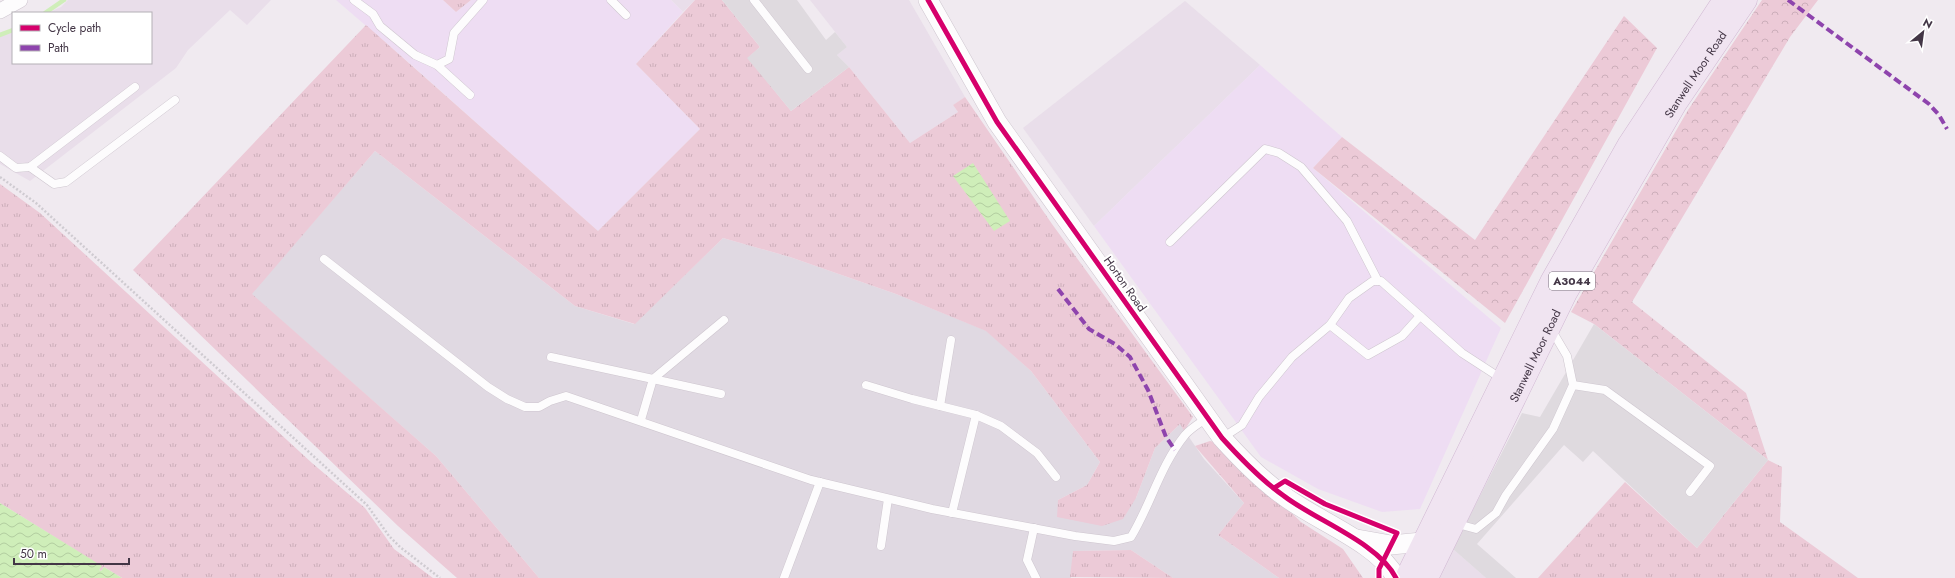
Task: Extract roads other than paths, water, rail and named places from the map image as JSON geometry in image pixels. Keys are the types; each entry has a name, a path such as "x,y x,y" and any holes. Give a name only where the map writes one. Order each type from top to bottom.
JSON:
{"main road":[{"name":"Stanwell Moor Road","path":"1406,578 1422,542 1551,282 1625,150 1724,0"},
{"name":"Stanwell Moor Road","path":"1427,578 1566,293 1653,139 1746,0"}],"street":[{"path":"0,10 20,0"},
{"name":"Horton Road","path":"928,0 997,122 1222,438 1240,458 1285,497 1352,538 1384,560 1396,578"},
{"name":"Horton Road","path":"1352,538 1391,545 1422,542"}],"lane":[{"path":"354,0 373,14 380,26 415,54 437,65 470,95"},
{"path":"437,65 449,58 454,34 483,0"},
{"path":"611,0 626,15"},
{"path":"754,0 808,69"},
{"path":"0,156 16,168 30,167 135,87"},
{"path":"30,167 54,184 66,182 175,100"},
{"path":"1170,242 1265,149 1279,153 1301,167 1347,221 1378,281"},
{"path":"324,259 488,387 507,399 525,406 539,407 550,401 566,396 641,420 758,463 820,482 952,513 1034,528 1114,541 1131,537 1138,526 1158,479 1175,450 1186,434 1207,418"},
{"path":"1222,438 1242,425 1259,397 1292,357 1330,325 1349,298 1373,281 1381,281 1462,353 1502,379"},
{"path":"1330,325 1368,355 1402,336 1420,316"},
{"path":"641,420 653,379 724,320"},
{"path":"1453,523 1476,530 1496,512 1506,495 1553,429 1573,385 1566,356 1549,326"},
{"path":"940,406 951,340"},
{"path":"551,357 721,394"},
{"path":"866,385 912,400 976,414 1001,426 1037,453 1056,477"},
{"path":"1573,385 1605,390 1710,466 1690,492"},
{"path":"952,513 976,414"},
{"path":"784,578 820,482"},
{"path":"881,546 888,499"},
{"path":"1034,528 1027,560 1036,578"}],"water":[{"path":"973,163 1010,221 994,231 953,176"},
{"path":"0,503 102,566 99,570 101,571 104,567 122,578 0,578"}],"waterway":[{"path":"46,12 64,0"},
{"path":"0,35 12,30"}]}
